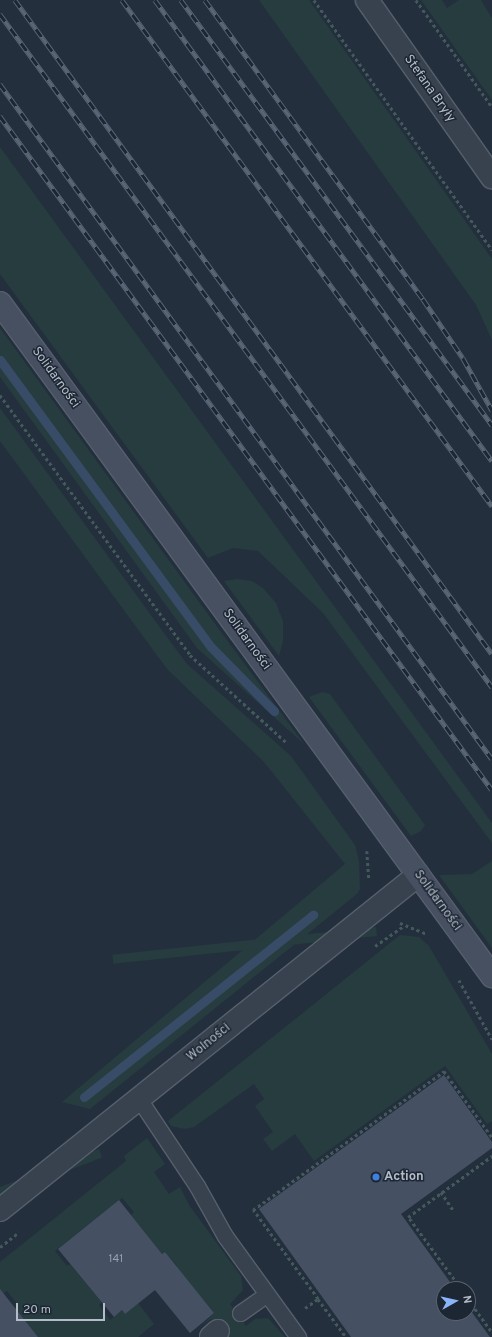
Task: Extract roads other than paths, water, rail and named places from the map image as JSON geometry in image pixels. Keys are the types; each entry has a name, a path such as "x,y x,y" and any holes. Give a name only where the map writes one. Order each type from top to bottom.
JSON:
{"street":[{"name":"Stefana Bryły","path":"367,0 492,177"},
{"name":"Solidarności","path":"0,303 492,976"},
{"name":"Wolności","path":"0,1210 418,875"}],"lane":[{"path":"138,1099 197,1186 225,1236 266,1295 298,1337"},
{"path":"240,1313 266,1295"}],"waterway":[{"path":"0,360 211,647 274,711"},
{"path":"84,1097 313,915"}],"railway":[{"path":"15,0 492,654"},
{"path":"122,0 492,506"},
{"path":"155,0 492,461"},
{"path":"181,0 492,425"},
{"path":"205,0 423,299 463,358 492,410"},
{"path":"0,14 492,687"},
{"path":"0,84 492,759"},
{"path":"0,116 492,790"}],"place":[{"name":"Action","path":"376,1177"}]}
